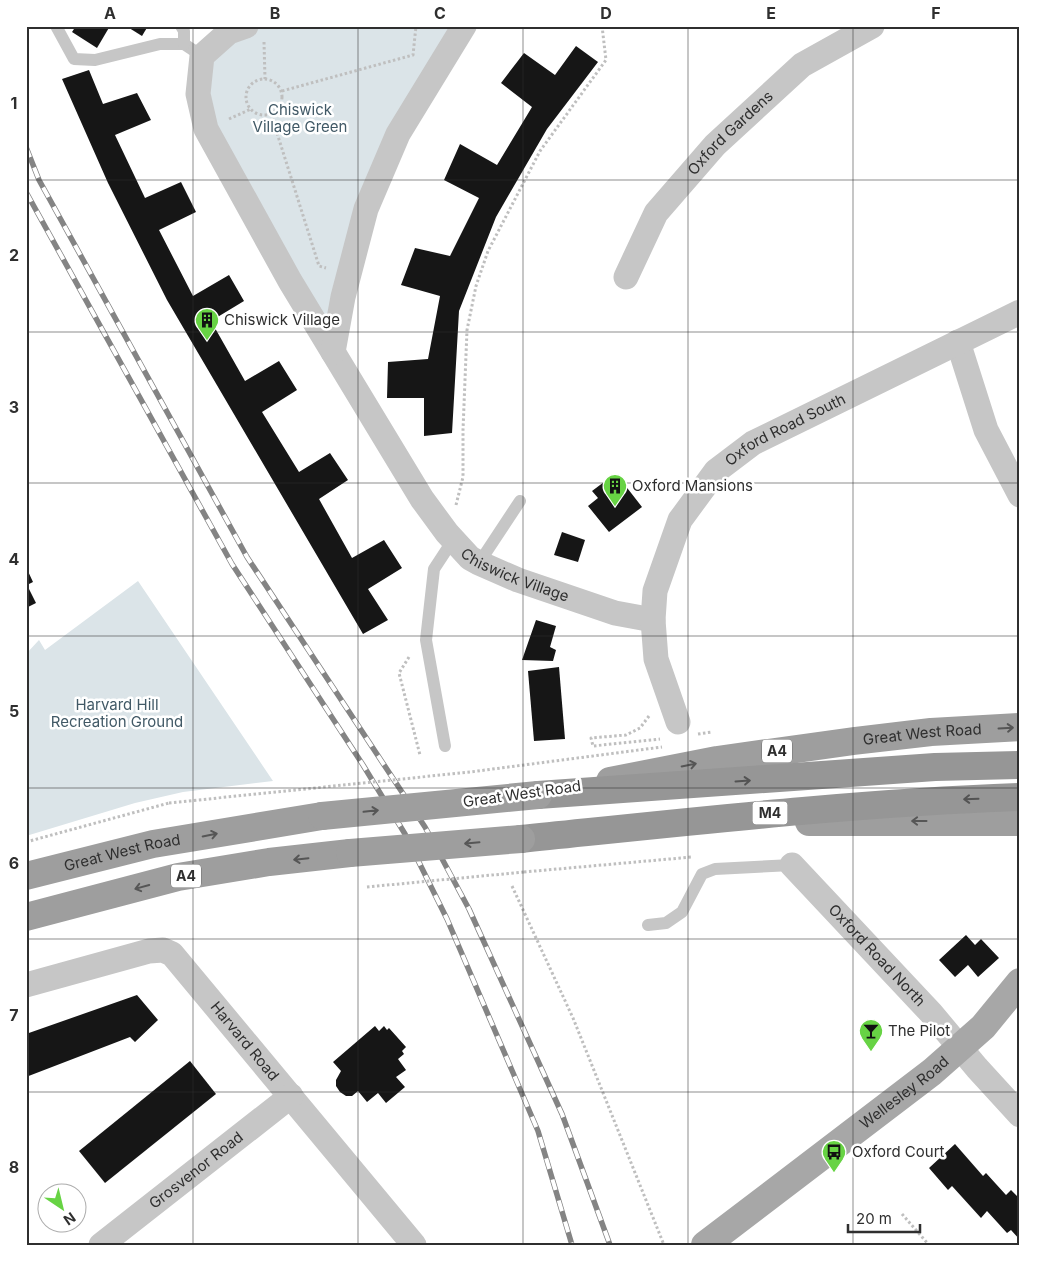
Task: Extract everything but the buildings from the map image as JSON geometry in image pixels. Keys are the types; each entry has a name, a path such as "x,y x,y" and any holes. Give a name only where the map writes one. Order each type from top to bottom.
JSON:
{"highway":[{"name":"Great West Road","path":"26,876 153,844 322,816 538,795 717,760 931,732 1020,727"},
{"name":"M4","path":"538,795 935,767 1020,765"},
{"name":"M4","path":"521,839 776,813 939,800 1020,797"},
{"name":"A4","path":"26,917 178,877 269,862 350,853 521,839 828,821 1020,822"}],"main road":[{"name":"Wellesley Road","path":"705,1245 917,1084 983,1027 1020,982"}],"street":[{"path":"333,352 343,297 366,209 398,134 464,26"},
{"name":"Oxford Gardens","path":"626,277 656,213 715,145 802,65 872,26"},
{"path":"193,50 229,32 255,31"},
{"name":"Chiswick Village","path":"193,50 198,94 206,129 285,272 422,499 448,533 470,558 518,580 615,614 653,620"},
{"name":"Oxford Road South","path":"673,721 656,659 653,620 656,591 680,520 716,471 753,443 1020,312"},
{"path":"958,342 986,430 1020,495"},
{"name":"Oxford Road North","path":"792,864 931,1014 1020,1115"},
{"name":"Harvard Road","path":"26,985 148,951 163,950 172,954 414,1245"},
{"name":"Grosvenor Road","path":"101,1245 291,1096"}],"lane":[{"path":"56,26 74,59 96,60 160,44 193,50"},
{"path":"182,26 193,50"},
{"path":"479,563 520,501"},
{"path":"445,746 426,640 434,569 448,533"},
{"path":"648,925 666,923 682,912 702,874 714,869 792,864"}],"path":[{"path":"282,91 413,55 416,26"},
{"path":"448,533 463,477 467,330 476,286 488,251 540,150 606,60 602,26"},
{"path":"255,31 265,78"},
{"path":"265,78 274,81 282,91 283,97 280,107 271,114 262,115 254,112 247,101 247,91 252,83 260,79 265,78"},
{"path":"271,114 319,266 349,273"},
{"path":"658,704 673,721 593,746 591,738 626,734 640,728 658,704"},
{"name":"Great West Road","path":"26,842 169,803 470,772 670,746"},
{"path":"367,887 524,872"},
{"path":"512,886 573,1018 664,1245"},
{"path":"902,1214 929,1245"}],"green space":[{"name":"Chiswick Village Green","path":"247,26 459,26 398,126 327,337 204,139 194,53"},
{"name":"Harvard Hill Recreation Ground","path":"138,581 273,781 183,792 135,803 26,836 26,654 39,640 45,650"}],"railway":[{"path":"26,147 39,180 247,557 425,827 469,909 562,1114 610,1245"},
{"path":"26,192 232,564 363,765 405,834 447,919 538,1131 572,1245"}],"place":[{"name":"Chiswick Village","path":"207,341"},
{"name":"Oxford Mansions","path":"615,507"},
{"name":"The Pilot","path":"871,1052"},
{"name":"Oxford Court","path":"834,1173"}]}
